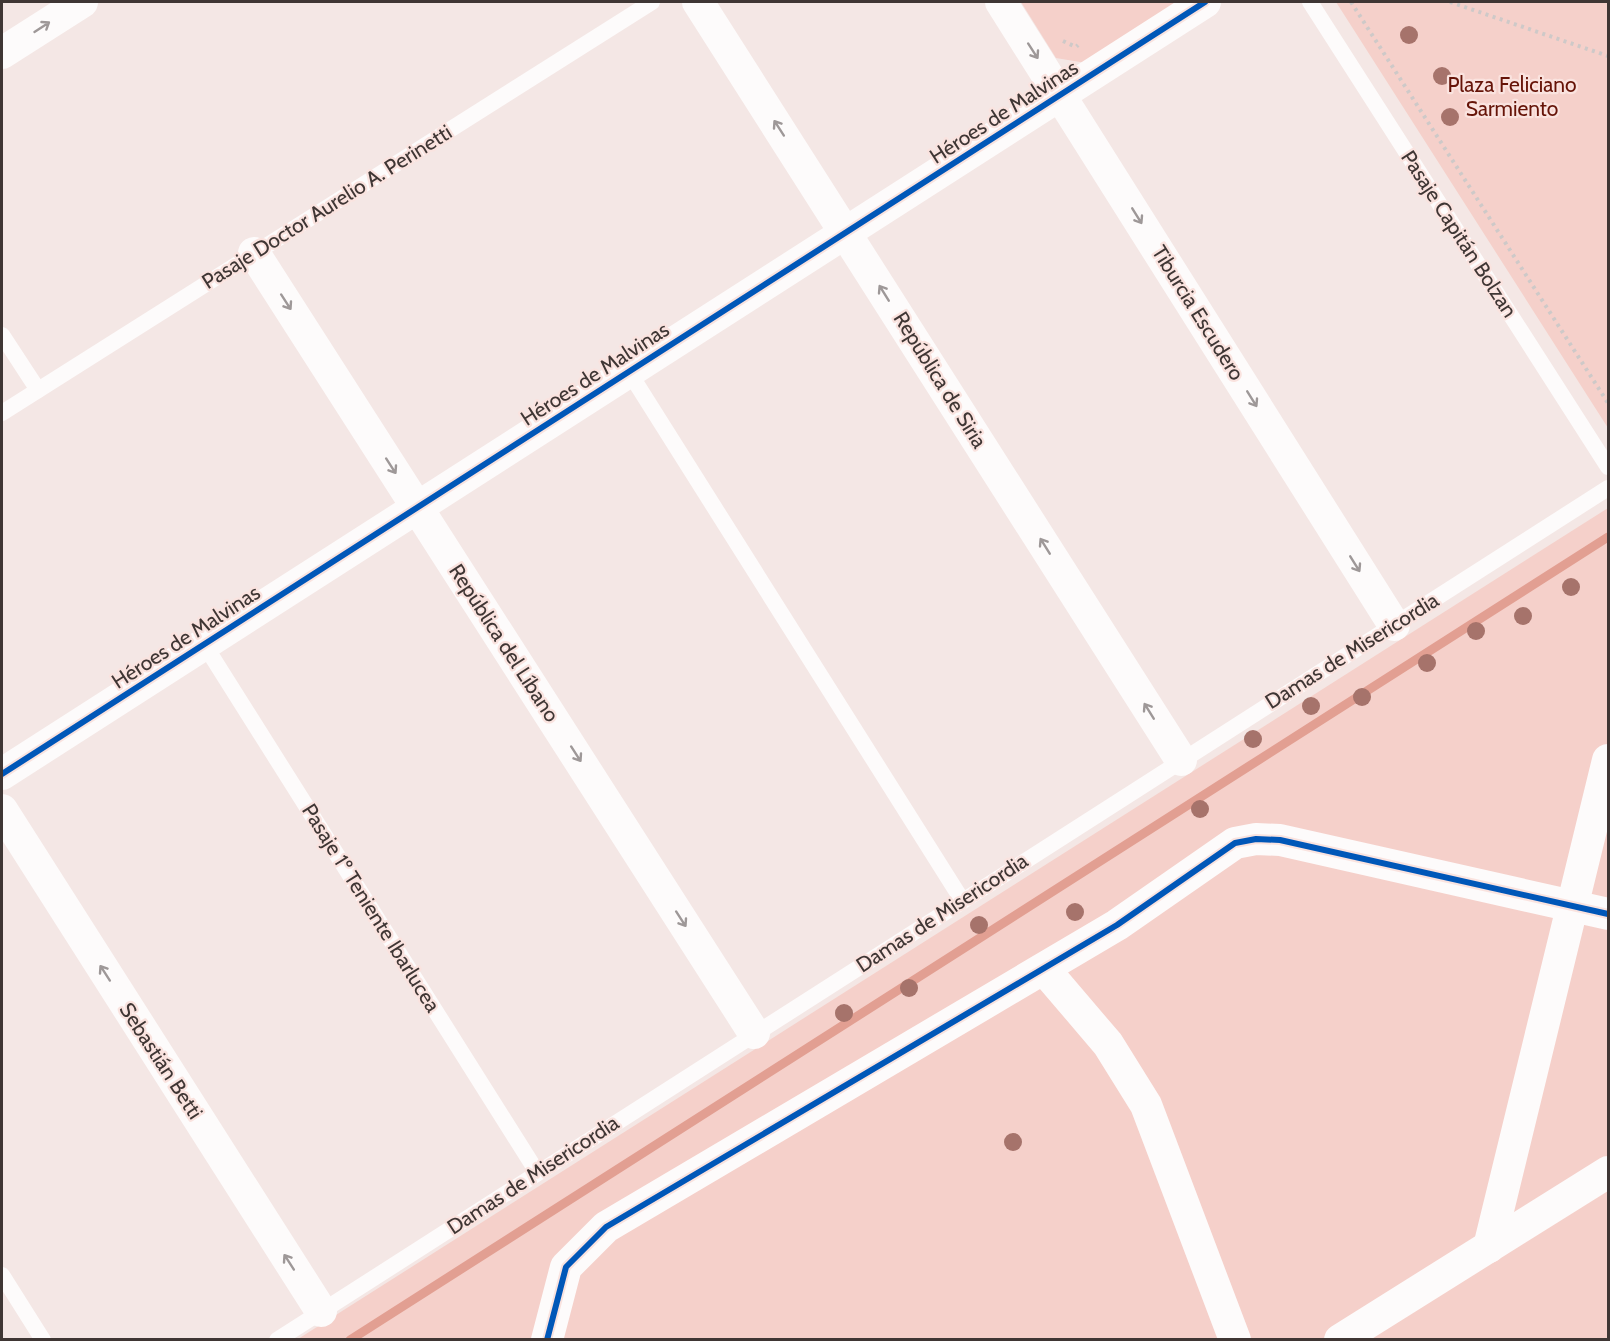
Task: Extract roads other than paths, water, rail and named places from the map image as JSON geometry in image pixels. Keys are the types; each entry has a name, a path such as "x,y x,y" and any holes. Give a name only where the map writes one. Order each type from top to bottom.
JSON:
{"street":[{"path":"2,53 82,2"},
{"name":"República de Siria","path":"698,2 1181,760"},
{"name":"Tiburcia Escudero","path":"1001,2 1394,625"},
{"name":"Héroes de Malvinas","path":"2,774 1205,2"},
{"name":"República del Líbano","path":"254,253 754,1033"},
{"path":"1490,1247 1608,760"},
{"name":"Sebastián Betti","path":"2,810 321,1311"},
{"path":"547,1340 566,1267 606,1227 1117,925 1235,843 1256,839 1280,840 1608,914"},
{"path":"1044,969 1108,1044 1146,1105 1235,1340"},
{"path":"1340,1340 1608,1172"}],"lane":[{"name":"Pasaje Doctor Aurelio A. Perinetti","path":"2,413 652,2"},
{"name":"Pasaje Capitán Bolzan","path":"1310,2 1608,467"},
{"path":"2,335 38,390"},
{"path":"629,372 962,900"},
{"name":"Damas de Misericordia","path":"277,1340 1608,488"},
{"name":"Pasaje 1º Teniente Ibarlucea","path":"204,644 537,1172"},
{"path":"2,1275 43,1340"}],"waterway":[{"path":"350,1340 1608,537"}],"park label":[{"name":"Plaza Feliciano Sarmiento","path":"1512,97"}]}
